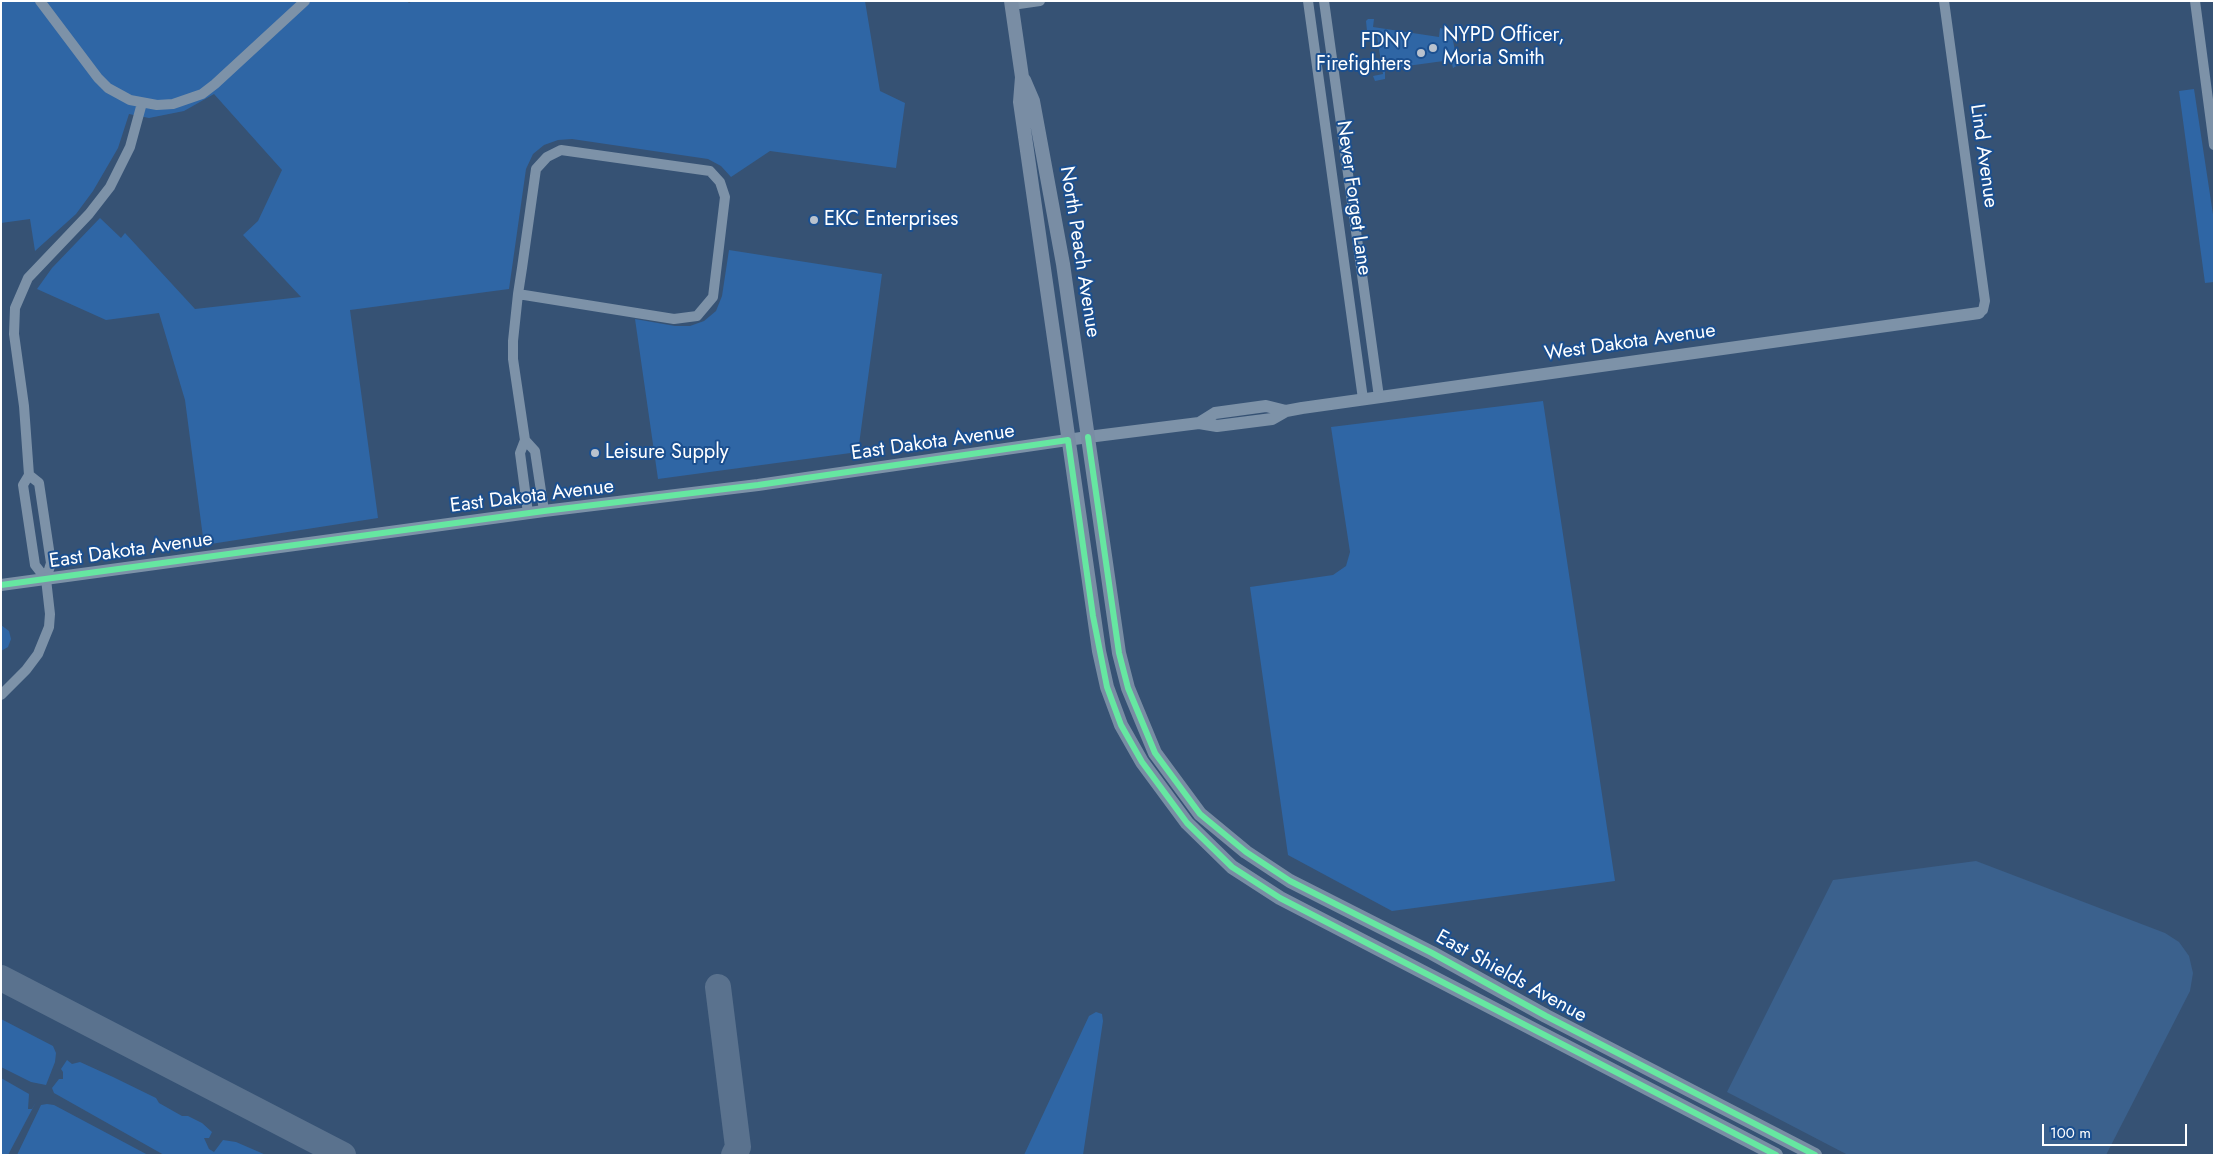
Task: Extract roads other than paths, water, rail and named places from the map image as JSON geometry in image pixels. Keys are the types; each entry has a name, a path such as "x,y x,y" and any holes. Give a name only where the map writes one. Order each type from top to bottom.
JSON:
{"main road":[{"name":"North Peach Avenue","path":"1012,3 1022,77 1020,102 1093,616 1107,686 1121,725 1142,762 1187,823"},
{"name":"North Peach Avenue","path":"1022,77 1033,102 1060,245 1119,653 1128,688 1155,753 1200,814"},
{"name":"East Shields Avenue","path":"1200,814 1246,852 1290,881 1432,952 1546,1016 1815,1155"},
{"name":"East Shields Avenue","path":"1187,823 1232,867 1280,898 1776,1155"},
{"path":"1318,918 1327,899"}],"street":[{"path":"40,1 98,78 118,94 142,103 174,104 202,94 215,84 305,1"},
{"path":"1012,3 1040,1"},
{"name":"Never Forget Lane","path":"1308,1 1362,399"},
{"name":"Never Forget Lane","path":"1324,1 1379,397"},
{"name":"Lind Avenue","path":"1944,1 1985,301 1983,310 1979,313"},
{"path":"2194,1 2210,84 2214,145"},
{"path":"46,579 35,565 23,486 29,475 24,406 14,334 15,308 28,278 89,214 110,187 130,147 142,103"},
{"name":"East Dakota Avenue","path":"518,294 674,319 696,316 713,297 725,197 720,182 710,171 561,150 547,157 536,169 518,294 513,359 525,440 520,453 528,514"},
{"name":"West Dakota Avenue","path":"1068,440 1199,423 1215,413 1266,406 1286,411 1979,313"},
{"name":"East Dakota Avenue","path":"525,440 535,451 544,511"},
{"name":"East Dakota Avenue","path":"1,585 544,511 749,486 1068,440"},
{"path":"1,695 26,670 38,654 45,639 50,614 46,579 51,563 39,483 29,475"}],"place":[{"name":"NYPD Officer, Moria Smith","path":"1433,48"},
{"name":"FDNY Firefighters","path":"1421,53"},
{"name":"EKC Enterprises","path":"814,220"},
{"name":"Leisure Supply","path":"595,453"}]}
